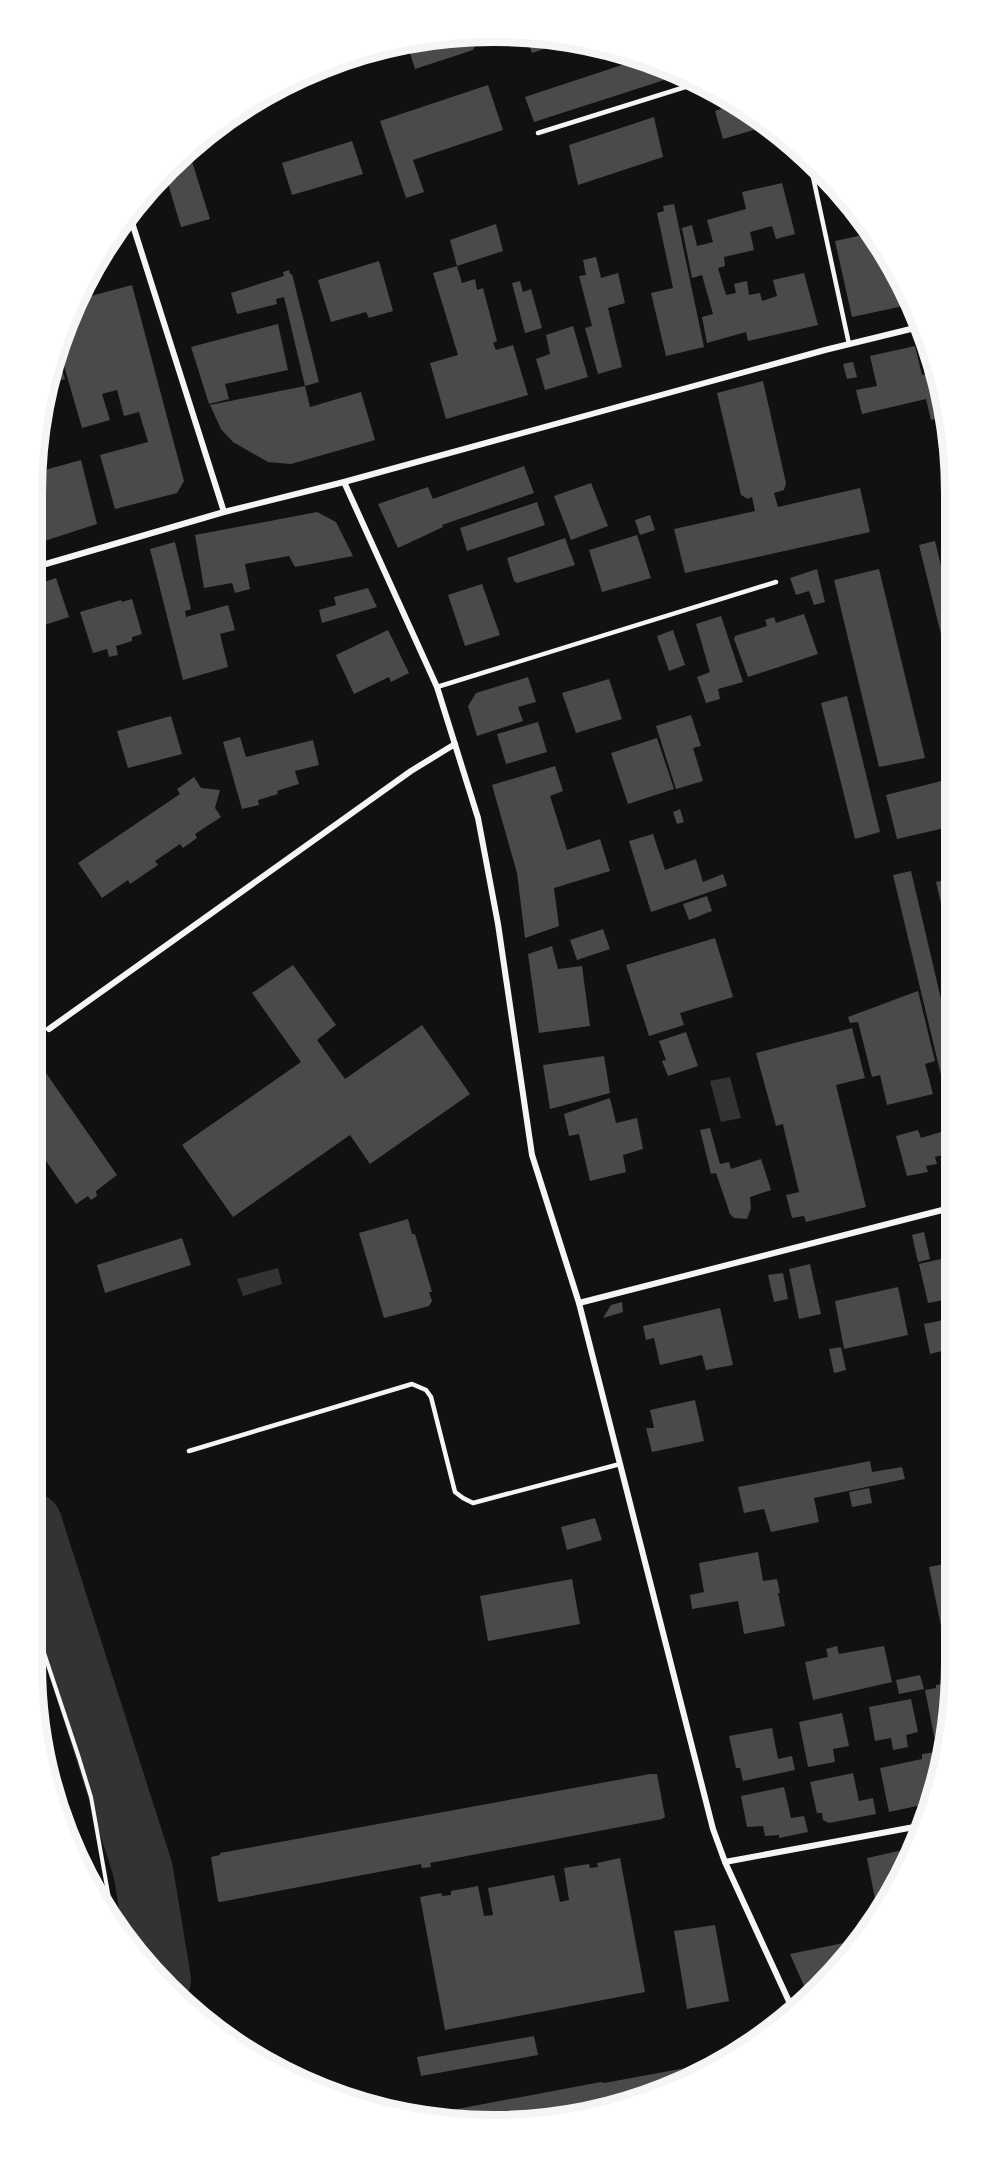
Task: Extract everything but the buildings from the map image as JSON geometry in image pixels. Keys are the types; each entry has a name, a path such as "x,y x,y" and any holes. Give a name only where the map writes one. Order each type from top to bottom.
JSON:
{"street":[{"path":"132,223 224,512"},
{"path":"42,565 224,512 344,482 914,328"},
{"path":"344,482 437,687 478,818 498,924 532,1155 579,1303 710,1818 725,1862 790,2004"},
{"path":"49,1029 411,771 455,744"},
{"path":"579,1303 945,1209"},
{"path":"725,1862 915,1826"}],"lane":[{"path":"538,133 686,86"},
{"path":"812,173 849,344"},
{"path":"437,687 776,582"},
{"path":"189,1451 412,1384 426,1390 431,1397 455,1492 473,1503 620,1464"}],"path":[{"path":"42,1646 91,1797 108,1899"}],"shaded area":[{"path":"730,1077 741,1118 721,1122 710,1081"},
{"path":"278,1268 282,1284 243,1296 237,1279"}],"waterway":[{"path":"42,1554 143,1870 159,1966"}]}
